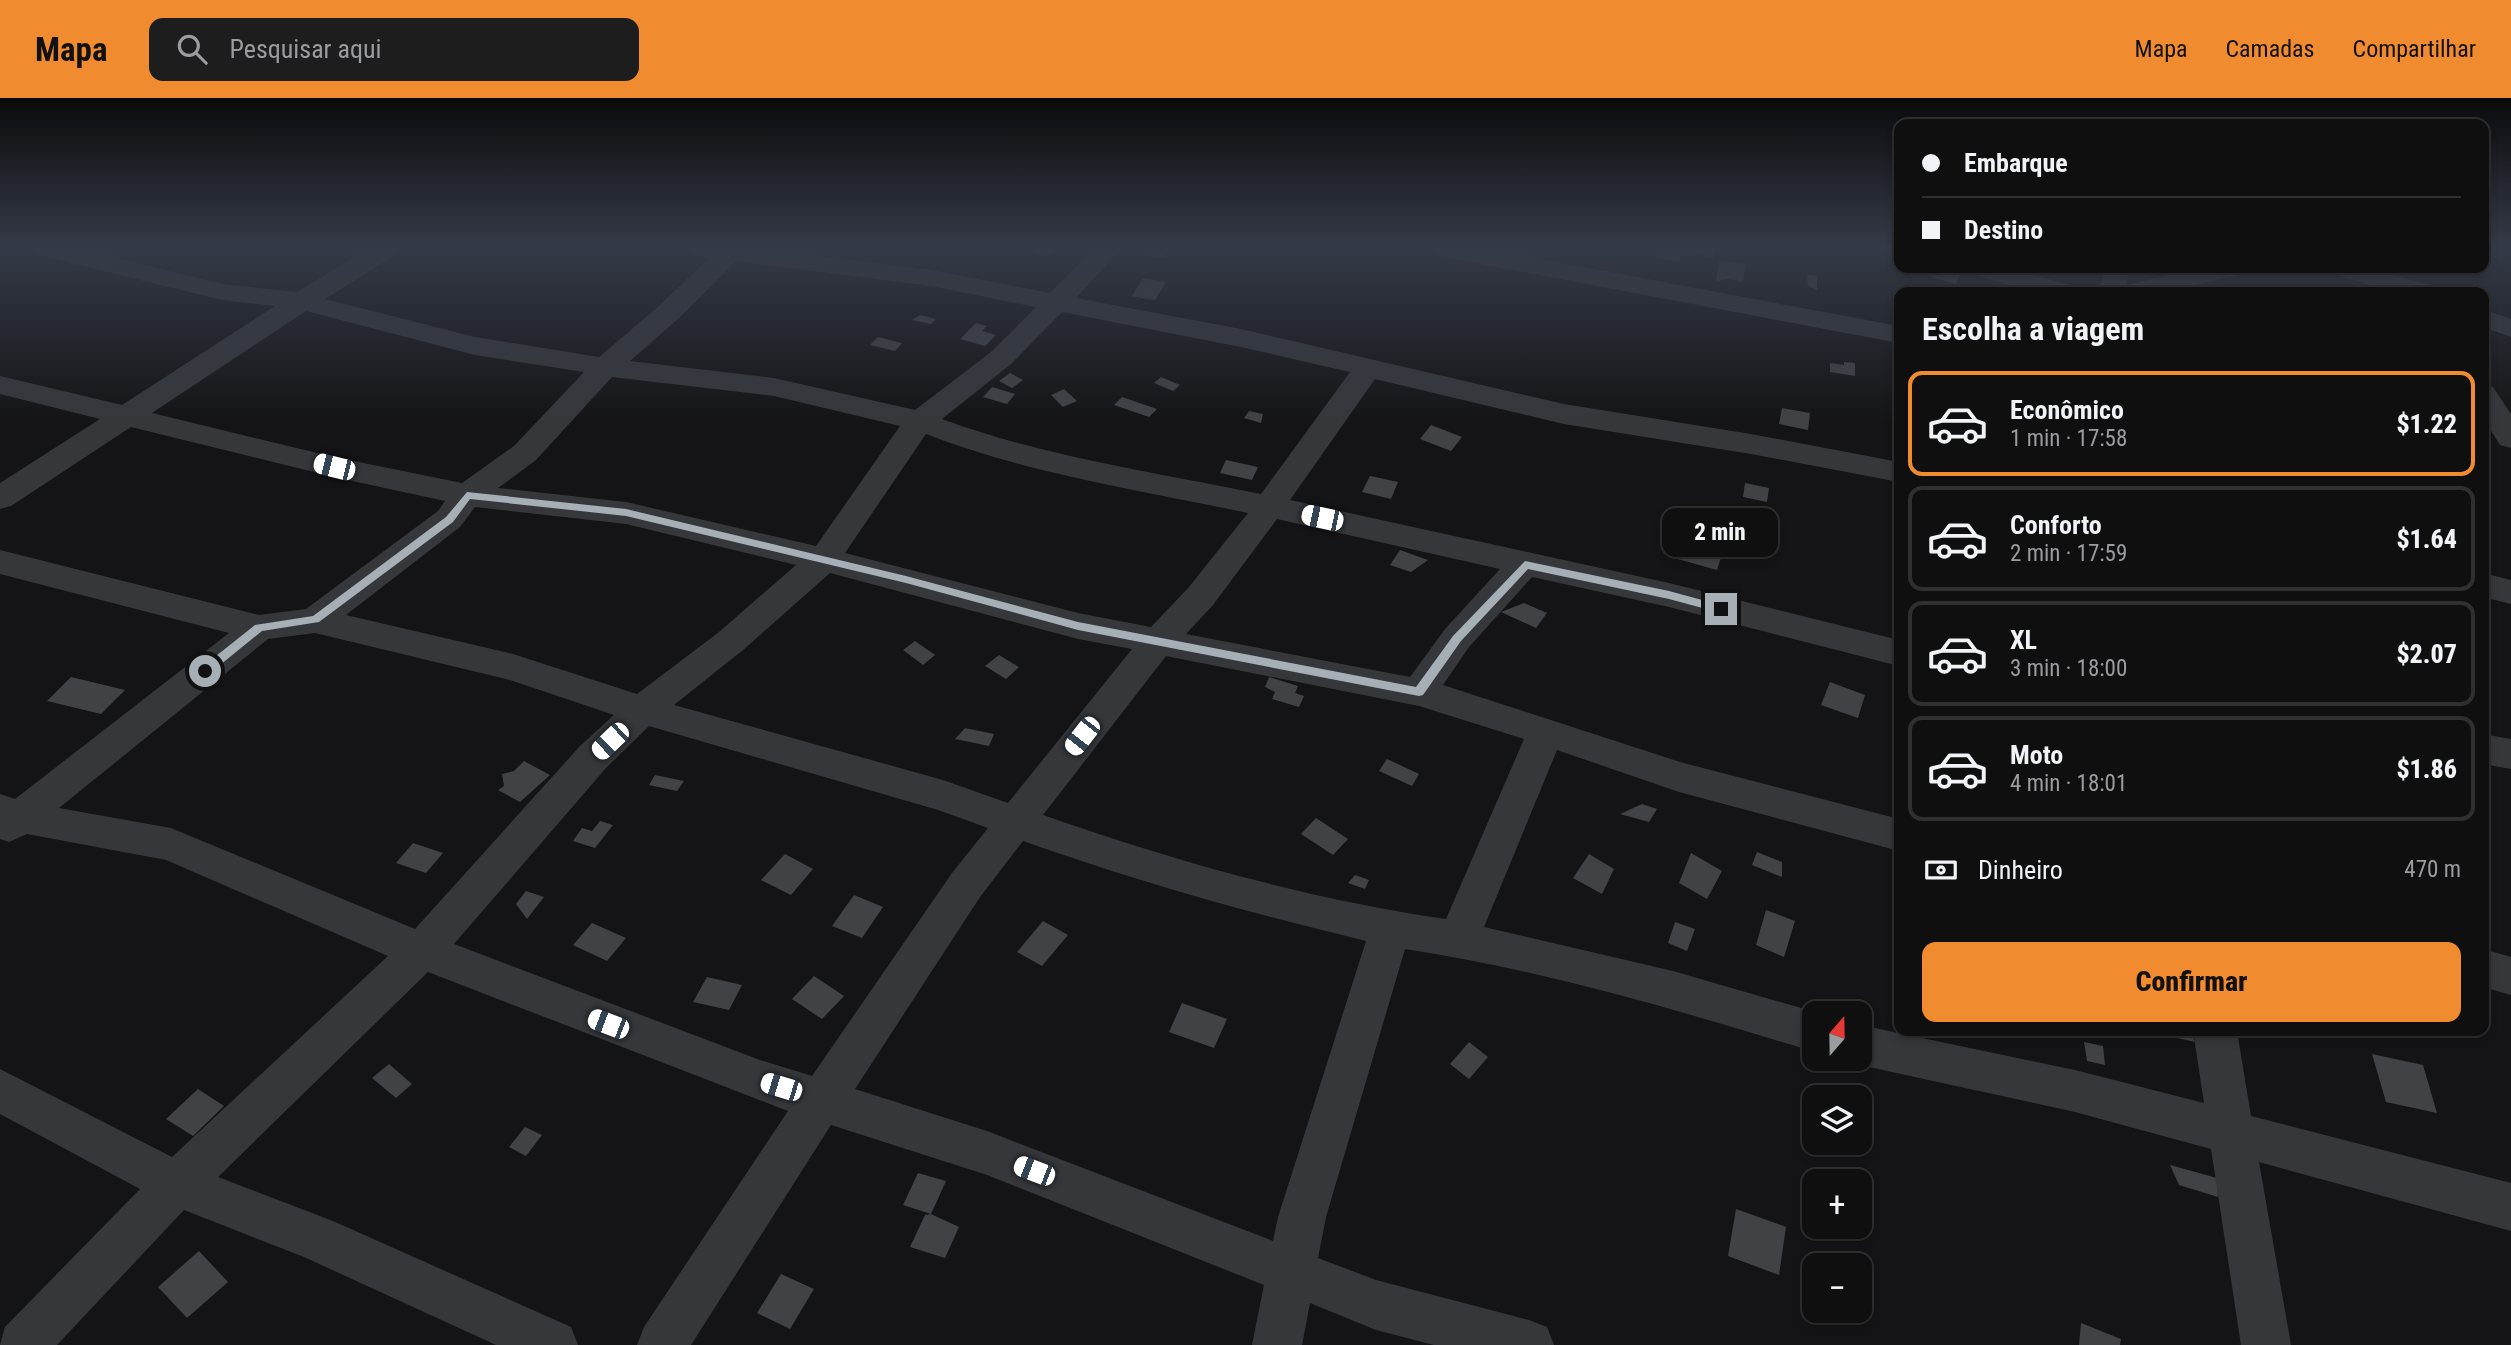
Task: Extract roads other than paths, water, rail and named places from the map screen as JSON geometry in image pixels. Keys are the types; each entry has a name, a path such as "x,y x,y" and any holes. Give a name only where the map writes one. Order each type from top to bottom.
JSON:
{"street":[{"path":"0,498 289,307"},
{"path":"327,307 475,346 605,367 774,387 920,421 973,441 1064,464 1452,545 1525,565 1669,595 1894,652"},
{"path":"316,620 449,519 467,495 525,453 605,367 673,307"},
{"path":"23,1345 177,1184 422,951 584,767 642,710 731,641 824,559 872,486 920,421 1002,358 1033,324 1053,307"},
{"path":"1080,307 1241,338 1564,414 1751,444 1894,471"},
{"path":"1752,307 1894,334"},
{"path":"2489,320 2511,329"},
{"path":"662,1345 966,885 1157,643 1201,596 1269,507 1367,369"},
{"path":"0,385 334,467 467,495 626,513 824,559 1078,626 1419,692 1679,777 1894,834"},
{"path":"2489,403 2511,438"},
{"path":"2489,450 2511,452"},
{"path":"0,562 259,628 316,620 513,667 642,710 943,796 1121,859 1240,893 1390,929 1458,939 1673,990 1802,1027"},
{"path":"1419,692 1457,639 1525,565"},
{"path":"2489,586 2511,592"},
{"path":"7,820 259,628"},
{"path":"1458,939 1545,733"},
{"path":"2489,749 2511,754"},
{"path":"7,820 172,844 422,951 760,1081 987,1153 1376,1305 1529,1345"},
{"path":"1277,1345 1302,1217 1390,929"},
{"path":"2489,970 2511,976"},
{"path":"2217,1036 2266,1345"},
{"path":"1872,1048 2075,1091 2511,1207"},
{"path":"0,1090 177,1184 316,1238 553,1345"}]}
